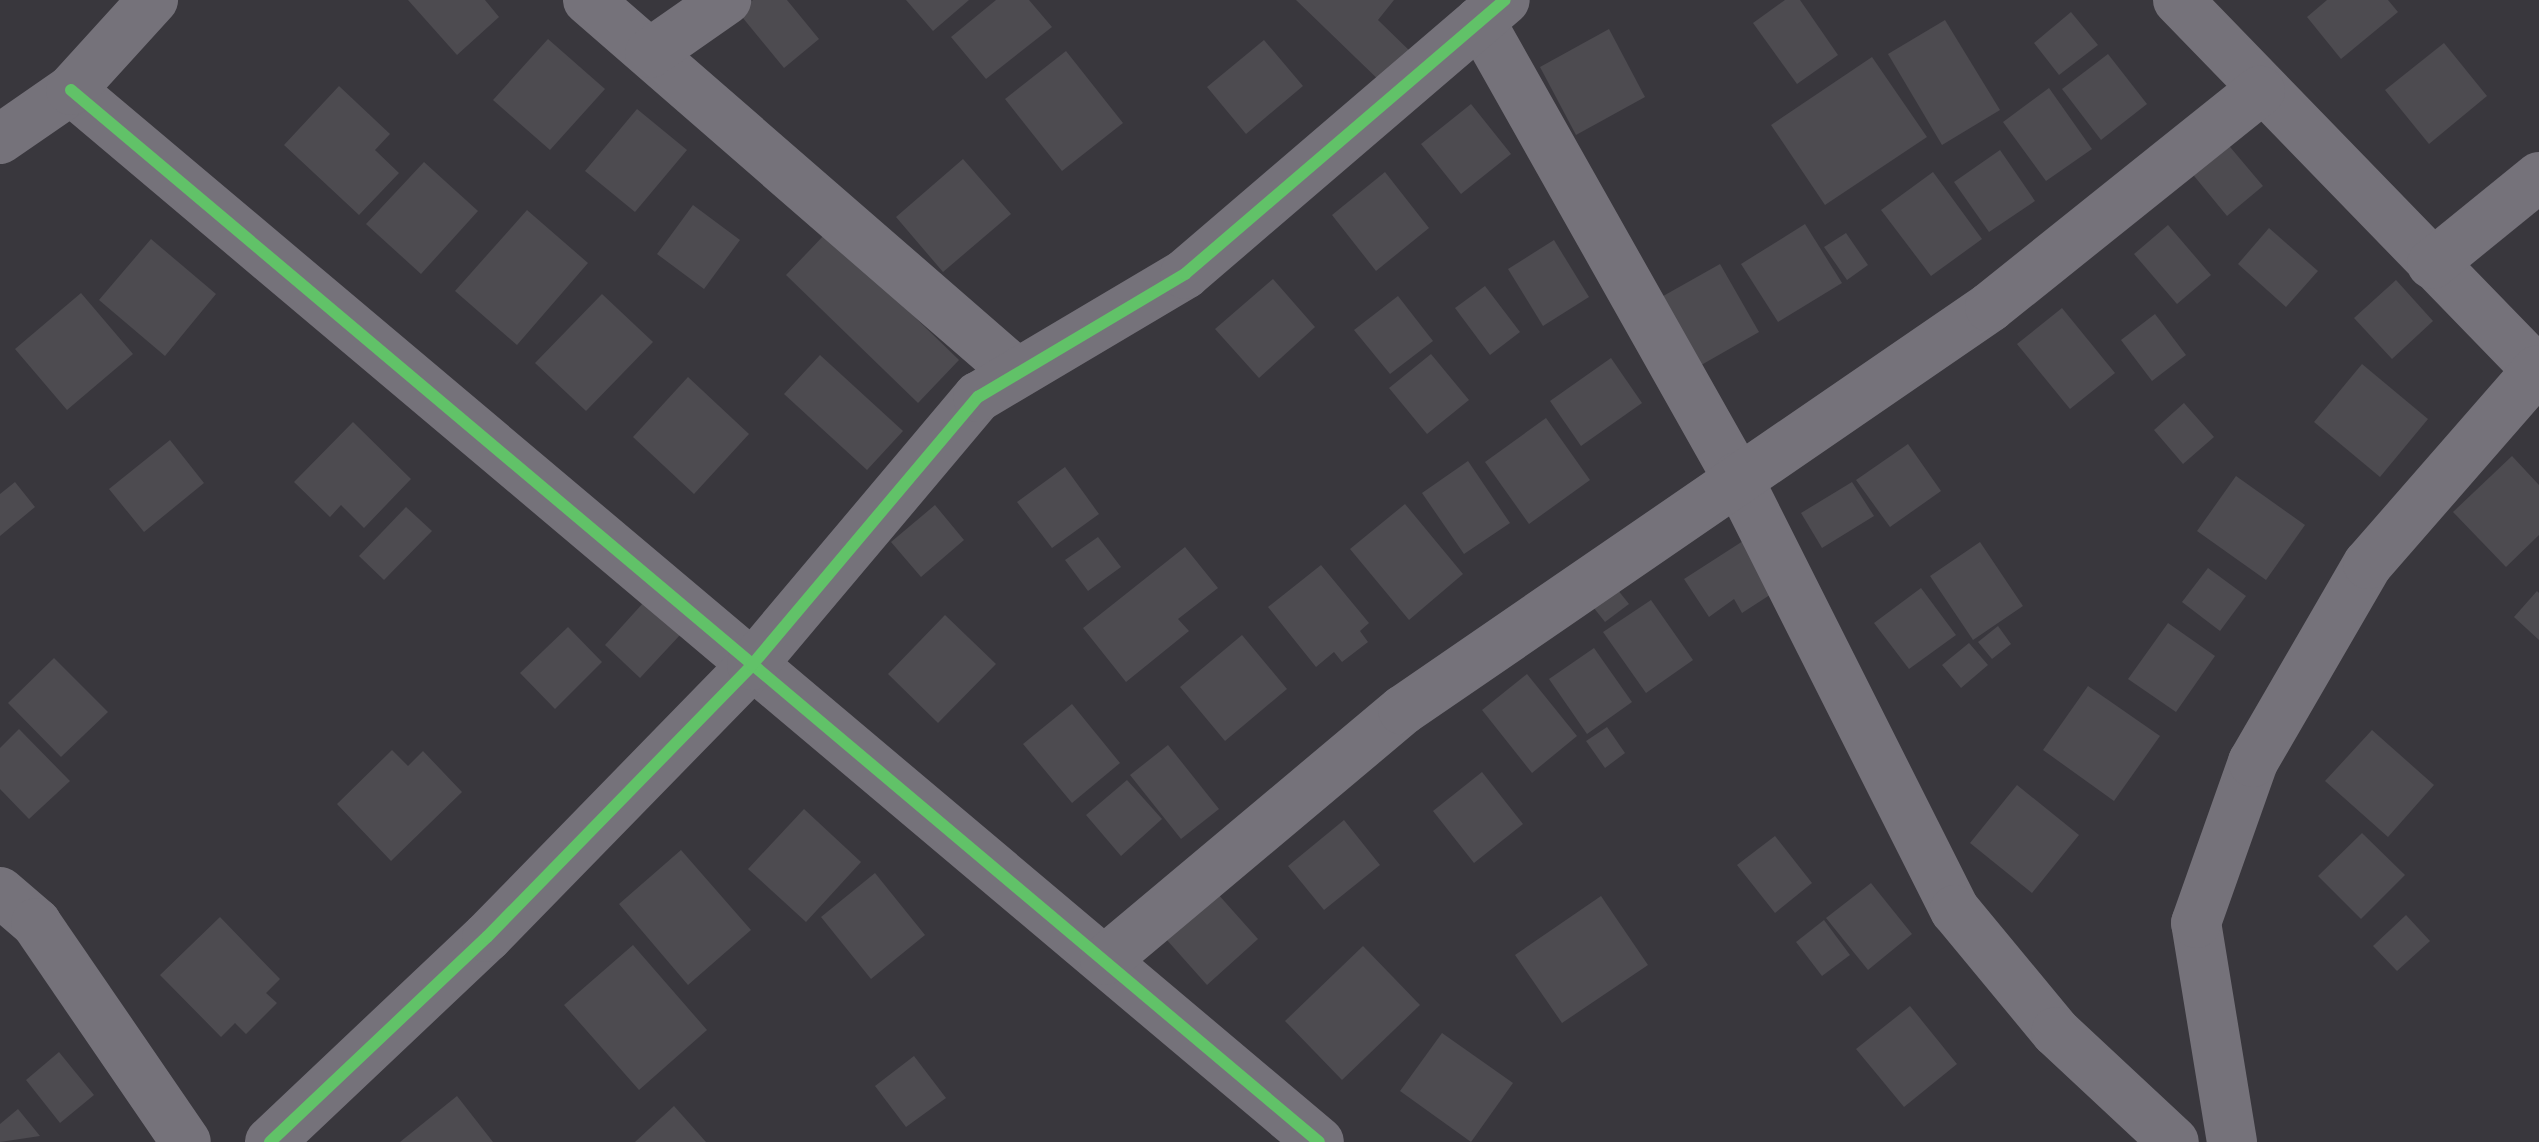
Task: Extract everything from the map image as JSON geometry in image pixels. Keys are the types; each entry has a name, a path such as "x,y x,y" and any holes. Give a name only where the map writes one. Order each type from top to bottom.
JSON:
{"street":[{"path":"0,139 71,90 153,0"},
{"path":"588,0 1016,372"},
{"path":"650,53 726,0"},
{"path":"2178,0 2260,91 2538,371 2368,564 2253,762 2196,923 2232,1142"},
{"path":"270,1142 487,937 752,664 978,397 1185,274 1492,11 1737,477 1954,910 2056,1032 2174,1142"},
{"path":"71,90 1319,1142"},
{"path":"1105,960 1403,710 1737,477 1990,307 2260,91"},
{"path":"2432,264 2539,176"},
{"path":"0,892 36,924 186,1142"}],"building":[{"path":"408,0 485,0 499,17 457,55"},
{"path":"753,0 787,0 819,39 784,68 738,12"},
{"path":"906,0 969,0 933,31"},
{"path":"996,0 1029,0 1052,27 986,79 951,37"},
{"path":"1296,0 1394,0 1378,20 1416,57 1386,87"},
{"path":"1785,0 1800,0 1838,55 1797,84 1753,23"},
{"path":"2327,0 2388,0 2398,12 2341,59 2307,17"},
{"path":"2071,12 2098,45 2059,75 2034,43"},
{"path":"1945,20 2000,110 1942,145 1888,54"},
{"path":"1609,29 1645,97 1576,135 1540,67"},
{"path":"548,39 605,89 550,150 493,100"},
{"path":"1264,40 1303,86 1246,134 1207,87"},
{"path":"2444,43 2487,96 2429,144 2385,90"},
{"path":"1066,51 1123,123 1062,171 1005,99"},
{"path":"2108,54 2147,104 2101,140 2062,89"},
{"path":"1872,57 1927,137 1825,205 1771,125"},
{"path":"339,86 390,134 375,150 399,173 359,215 284,145"},
{"path":"2049,88 2092,149 2046,181 2003,122"},
{"path":"1471,104 1511,154 1461,194 1421,144"},
{"path":"637,109 687,150 635,212 585,171"},
{"path":"2225,141 2263,186 2227,216 2190,171"},
{"path":"2000,150 2035,201 1989,232 1954,182"},
{"path":"963,159 1011,214 943,272 896,217"},
{"path":"424,162 478,211 421,274 366,224"},
{"path":"1385,172 1429,228 1376,271 1332,215"},
{"path":"1933,172 1982,239 1931,276 1881,210"},
{"path":"693,205 740,240 704,289 657,254"},
{"path":"527,210 588,263 517,345 455,291"},
{"path":"1805,224 1842,283 1778,322 1741,264"},
{"path":"2168,225 2211,275 2177,304 2134,254"},
{"path":"2269,228 2318,271 2286,307 2238,264"},
{"path":"827,232 959,360 918,403 786,275"},
{"path":"1846,233 1868,265 1847,280 1824,247"},
{"path":"151,239 216,294 165,356 99,300"},
{"path":"1554,240 1589,297 1543,326 1508,269"},
{"path":"1720,264 1759,332 1689,372 1649,304"},
{"path":"1273,279 1315,327 1259,378 1215,329"},
{"path":"2396,280 2433,321 2392,359 2354,318"},
{"path":"1485,286 1520,332 1490,355 1455,308"},
{"path":"81,293 133,354 67,410 15,349"},
{"path":"602,294 653,342 586,411 535,363"},
{"path":"1398,296 1433,341 1390,374 1354,330"},
{"path":"2062,308 2115,373 2070,409 2017,344"},
{"path":"2155,314 2186,355 2152,381 2121,340"},
{"path":"1431,354 1469,400 1427,434 1389,388"},
{"path":"820,355 903,431 867,470 784,394"},
{"path":"1611,358 1642,403 1581,446 1550,401"},
{"path":"2362,364 2428,419 2380,477 2314,422"},
{"path":"688,377 749,434 694,494 633,437"},
{"path":"2184,403 2214,437 2183,464 2154,430"},
{"path":"1546,418 1590,480 1529,524 1485,462"},
{"path":"353,422 411,479 364,528 341,505 330,517 294,482"},
{"path":"170,440 204,483 144,532 109,489"},
{"path":"1908,444 1941,491 1890,527 1856,480"},
{"path":"2512,456 2539,485 2539,535 2506,567 2453,512"},
{"path":"1468,461 1510,523 1464,554 1422,493"},
{"path":"1065,467 1099,514 1052,548 1017,502"},
{"path":"2236,476 2305,525 2266,580 2197,531"},
{"path":"15,482 35,507 0,536 0,494"},
{"path":"1852,482 1874,516 1822,548 1801,513"},
{"path":"1405,504 1463,574 1409,620 1350,549"},
{"path":"935,505 964,540 921,577 891,542"},
{"path":"406,507 432,531 384,580 359,556"},
{"path":"1098,537 1121,567 1088,591 1065,560"},
{"path":"1743,541 1776,591 1742,613 1734,599 1709,617 1684,579"},
{"path":"1980,542 2023,606 1973,640 1930,576"},
{"path":"1185,547 1218,588 1178,619 1189,631 1126,682 1083,628"},
{"path":"1321,565 1369,623 1360,631 1368,642 1342,662 1334,652 1316,667 1268,607"},
{"path":"2208,568 2246,596 2220,631 2182,602"},
{"path":"1606,575 1629,604 1605,622 1582,593"},
{"path":"1921,588 1956,635 1909,669 1874,623"},
{"path":"2539,593 2539,640 2514,617"},
{"path":"1651,600 1693,660 1646,693 1603,632"},
{"path":"644,602 680,635 640,678 605,645"},
{"path":"945,615 996,664 938,723 888,674"},
{"path":"2168,623 2215,656 2176,712 2128,679"},
{"path":"1998,626 2011,644 1992,659 1978,642"},
{"path":"568,627 602,662 555,709 520,673"},
{"path":"1242,635 1287,689 1225,741 1180,687"},
{"path":"1969,643 1988,665 1961,688 1942,665"},
{"path":"1594,648 1632,702 1587,734 1549,679"},
{"path":"54,658 108,712 61,757 8,703"},
{"path":"1527,674 1577,736 1532,773 1482,710"},
{"path":"2088,686 2160,736 2114,801 2043,750"},
{"path":"1072,704 1120,763 1072,803 1023,744"},
{"path":"1607,727 1625,753 1605,768 1586,741"},
{"path":"19,729 70,781 29,819 0,789 0,748"},
{"path":"2372,730 2434,785 2388,837 2325,781"},
{"path":"1168,745 1219,809 1181,839 1130,775"},
{"path":"392,750 408,766 423,751 462,792 391,861 337,804"},
{"path":"1482,772 1523,824 1474,863 1433,811"},
{"path":"1127,780 1162,819 1121,856 1086,815"},
{"path":"2017,785 2079,835 2032,893 1970,843"},
{"path":"804,809 861,862 806,922 748,869"},
{"path":"1344,820 1380,865 1324,910 1288,866"},
{"path":"2362,833 2405,875 2361,919 2318,876"},
{"path":"1775,836 1812,883 1775,913 1737,865"},
{"path":"681,850 751,930 688,985 619,904"},
{"path":"875,873 925,935 871,979 821,917"},
{"path":"1871,883 1912,934 1868,970 1826,918"},
{"path":"1217,893 1258,939 1207,985 1166,939"},
{"path":"1601,896 1648,965 1562,1023 1515,955"},
{"path":"2406,915 2430,941 2397,971 2373,946"},
{"path":"220,917 280,979 266,993 277,1003 246,1034 235,1023 221,1037 160,975"},
{"path":"1824,920 1850,955 1822,976 1796,942"},
{"path":"633,945 707,1030 639,1090 564,1005"},
{"path":"1363,946 1420,1005 1342,1080 1285,1021"},
{"path":"1910,1006 1957,1064 1904,1107 1856,1049"},
{"path":"1442,1033 1513,1083 1471,1142 1400,1091"},
{"path":"59,1052 94,1095 60,1123 26,1080"},
{"path":"914,1056 946,1098 906,1127 875,1086"},
{"path":"457,1096 493,1142 400,1142"},
{"path":"674,1106 706,1142 635,1142"},
{"path":"18,1109 40,1136 0,1142 0,1124"}],"cycle path":[{"path":"270,1142 487,937 752,665 978,397 1185,274 1505,0"},
{"path":"71,90 1319,1142"}]}
